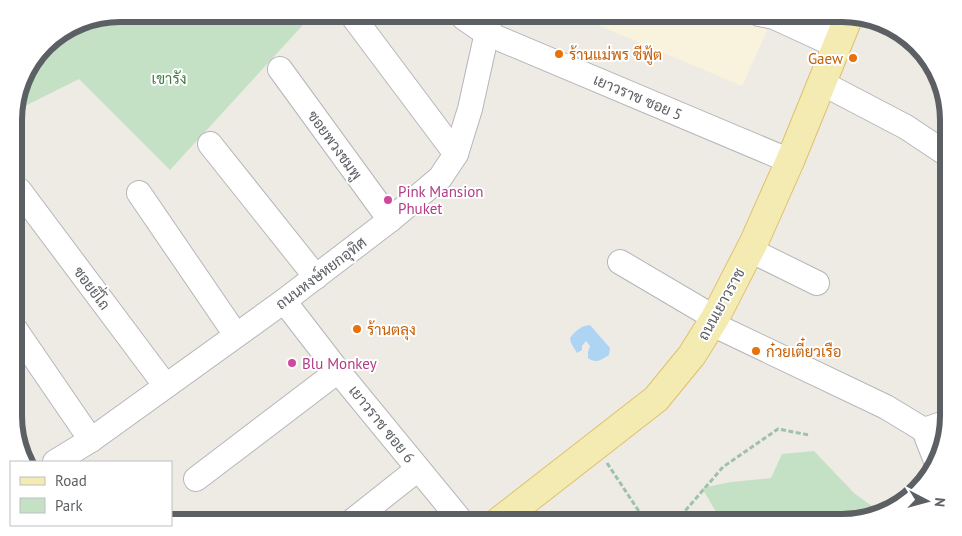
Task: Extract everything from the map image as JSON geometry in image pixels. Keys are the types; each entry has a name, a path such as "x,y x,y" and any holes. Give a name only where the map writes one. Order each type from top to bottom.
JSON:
{"main road":[{"name":"ถนนเยาวราช","path":"509,513 656,399 692,355 714,321 750,250 790,161 843,29"}],"street":[{"path":"357,22 456,154"},
{"path":"803,22 843,29"},
{"path":"831,22 843,29"},
{"name":"ถนนหงษ์หยกอุทิศ","path":"58,461 91,440 316,278 440,178 456,154 470,109 489,24"},
{"name":"เยาวราช ซอย 5","path":"489,24 790,161"},
{"name":"ซอยพวงชมพู","path":"280,69 390,220"},
{"path":"822,83 906,127 939,149"},
{"path":"210,144 316,278"},
{"path":"139,193 236,335"},
{"name":"ซอยยี่โถ","path":"22,195 165,385"},
{"path":"750,250 818,282"},
{"path":"620,262 714,321 886,407 924,430 932,452"},
{"name":"เยาวราช ซอย 6","path":"284,301 338,371 455,514"},
{"path":"22,339 91,440"},
{"path":"196,479 338,371"},
{"path":"924,430 939,425"},
{"path":"362,514 418,469"}],"path":[{"path":"682,513 686,511 723,467 778,429 809,435"},
{"path":"595,446 640,513"}],"shaded area":[{"path":"591,22 791,22 770,24 742,86"}],"green space":[{"name":"เขารัง","path":"121,22 306,22 170,170 79,79 23,107 30,83 47,56 72,36 95,26"},
{"path":"814,451 854,493 874,508 848,513 717,513 702,488 731,482 771,478 782,454"}],"water":[{"path":"590,325 610,348 609,355 598,361 588,358 590,346 586,341 582,346 582,350 577,353 571,343 570,338 577,331 584,326"}],"place":[{"name":"ร้านแม่พร ซีฟู้ต","path":"559,54"},
{"name":"Gaew","path":"853,58"},
{"name":"Pink Mansion Phuket","path":"388,200"},
{"name":"ร้านตลุง","path":"357,329"},
{"name":"ก๋วยเตี๋ยวเรือ","path":"756,351"},
{"name":"Blu Monkey","path":"292,363"}]}
